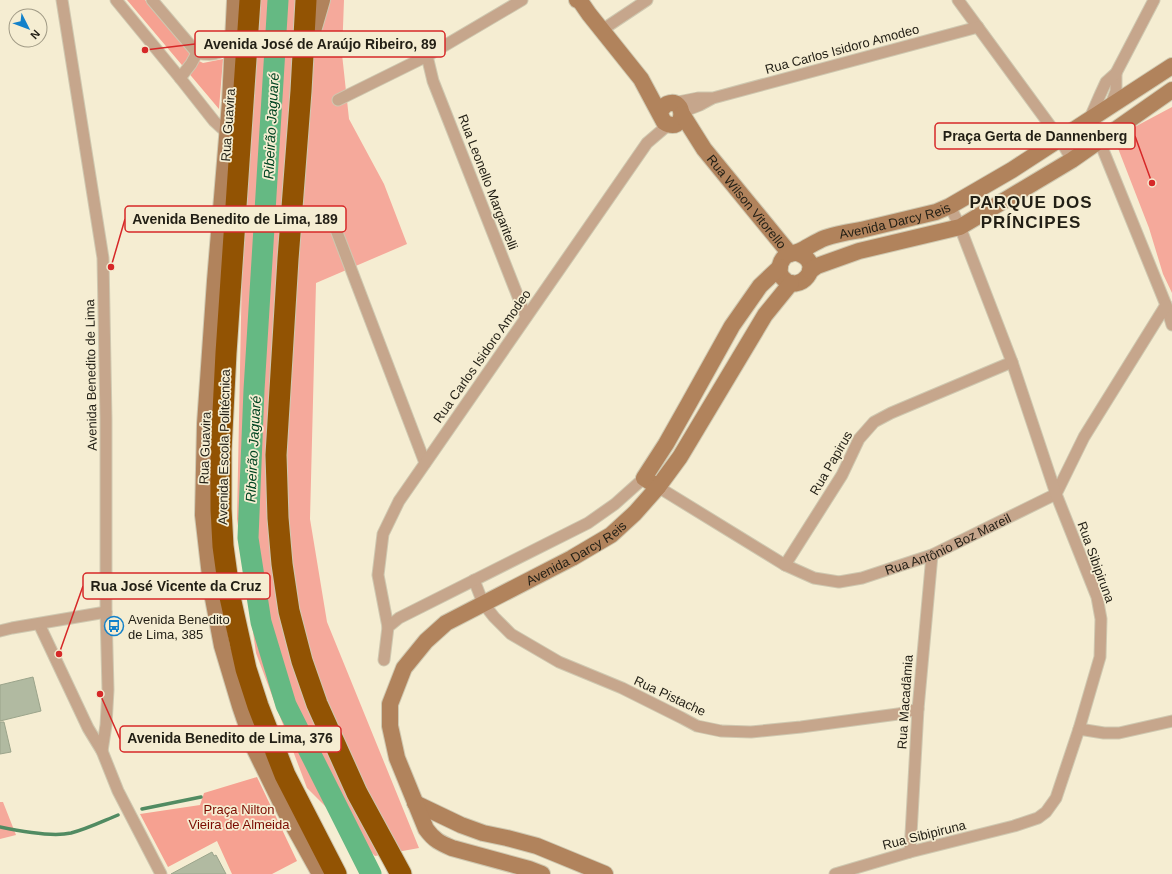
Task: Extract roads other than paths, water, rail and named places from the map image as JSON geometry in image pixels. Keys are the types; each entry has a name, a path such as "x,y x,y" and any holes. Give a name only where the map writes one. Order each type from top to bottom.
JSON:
{"highway":[{"name":"Avenida Escola Politécnica","path":"250,0 226,352 221,451 221,509 223,546 230,597 246,669 258,706 285,775 336,874"},
{"path":"306,0 276,455 278,518 282,564 289,611 302,661 317,704 357,793 401,874"}],"main road":[{"name":"Rua Guavira","path":"235,0 227,133 214,289 205,424 203,515 212,593 222,646 255,750 285,811 320,874"},
{"path":"301,91 313,31 322,0"},
{"name":"Rua Wilson Vitorello","path":"579,0 641,79 704,149 793,253"},
{"name":"Avenida Darcy Reis","path":"793,253 826,238 936,212 950,206 1012,170 1172,66"},
{"name":"Avenida Darcy Reis","path":"810,271 817,266 859,251 960,227 1072,160 1172,90"},
{"path":"1090,118 1100,140"},
{"path":"793,253 803,255 808,259 810,265 808,277 803,282 797,284 786,281 780,272 783,259 793,253"},
{"name":"Avenida Darcy Reis","path":"644,478 666,444 732,326 760,286 780,267"},
{"name":"Avenida Darcy Reis","path":"542,874 441,844 433,838 426,829 396,758 390,726 390,704 404,668 426,641 446,623 572,558 611,535 635,513 658,487 677,462 766,315 791,283"},
{"path":"681,417 681,426 683,431 691,440"},
{"name":"Rua Antônio Boz Mareil","path":"644,478 658,487"},
{"path":"415,803 461,825 484,833 537,846 605,874"}],"street":[{"name":"Avenida Benedito de Lima","path":"62,0 103,258 108,695 102,752"},
{"path":"116,0 214,121 227,133"},
{"path":"152,0 197,53 209,55 218,54 232,46"},
{"path":"338,100 427,56 522,0"},
{"path":"602,30 647,0"},
{"path":"958,0 1060,139 1072,160"},
{"path":"1090,118 1106,82 1116,73 1154,0"},
{"name":"Rua Carlos Isidoro Amodeo","path":"388,627 378,575 383,534 399,501 647,143 673,114 707,102 713,98 978,27"},
{"path":"180,78 191,64 197,53"},
{"name":"Rua Leonello Margaritelli","path":"427,56 434,81 526,317"},
{"path":"1110,106 1116,91 1116,73"},
{"path":"1100,140 1166,306 1172,325"},
{"name":"Rua Sibipiruna","path":"835,874 910,852 1014,826 1038,818 1046,812 1056,798 1079,729 1100,657 1101,619 1097,596 1056,494 1012,362 960,227 950,206"},
{"path":"330,214 425,463"},
{"path":"1056,494 1084,437 1166,306"},
{"name":"Rua Papirus","path":"785,565 842,475 859,439 874,422 891,413 1012,362"},
{"name":"Avenida Darcy Reis","path":"388,627 399,618 410,612 588,523 615,504 644,478"},
{"name":"Rua Antônio Boz Mareil","path":"658,487 785,565 814,578 839,582 862,578 932,554 1056,494"},
{"name":"Rua Macadâmia","path":"910,852 918,709 932,554"},
{"name":"Rua Pistache","path":"474,580 483,603 494,617 511,634 559,662 622,688 698,726 721,731 751,732 898,714 918,709"},
{"path":"0,631 106,612"},
{"path":"39,624 88,728 102,752 118,791 161,874"},
{"path":"384,660 388,627"},
{"path":"1079,729 1104,733 1119,733 1172,721"}],"waterway":[{"name":"Ribeirão Jaguaré","path":"278,0 254,390 248,538 261,622 286,705 371,874"},
{"path":"142,809 201,797"},
{"path":"0,827 36,833 64,834 83,829 118,815"}],"place":[{"name":"Avenida José de Araújo Ribeiro, 89","path":"145,50"},
{"name":"Praça Gerta de Dannenberg","path":"1152,183"},
{"name":"Avenida Benedito de Lima, 189","path":"111,267"},
{"name":"Avenida Benedito de Lima, 385","path":"114,626"},
{"name":"Rua José Vicente da Cruz","path":"59,654"},
{"name":"Avenida Benedito de Lima, 376","path":"100,694"}],"district":[{"name":"PARQUE DOS PRÍNCIPES","path":"1031,212"}],"park label":[{"name":"Praça Nilton Vieira de Almeida","path":"239,816"}]}
